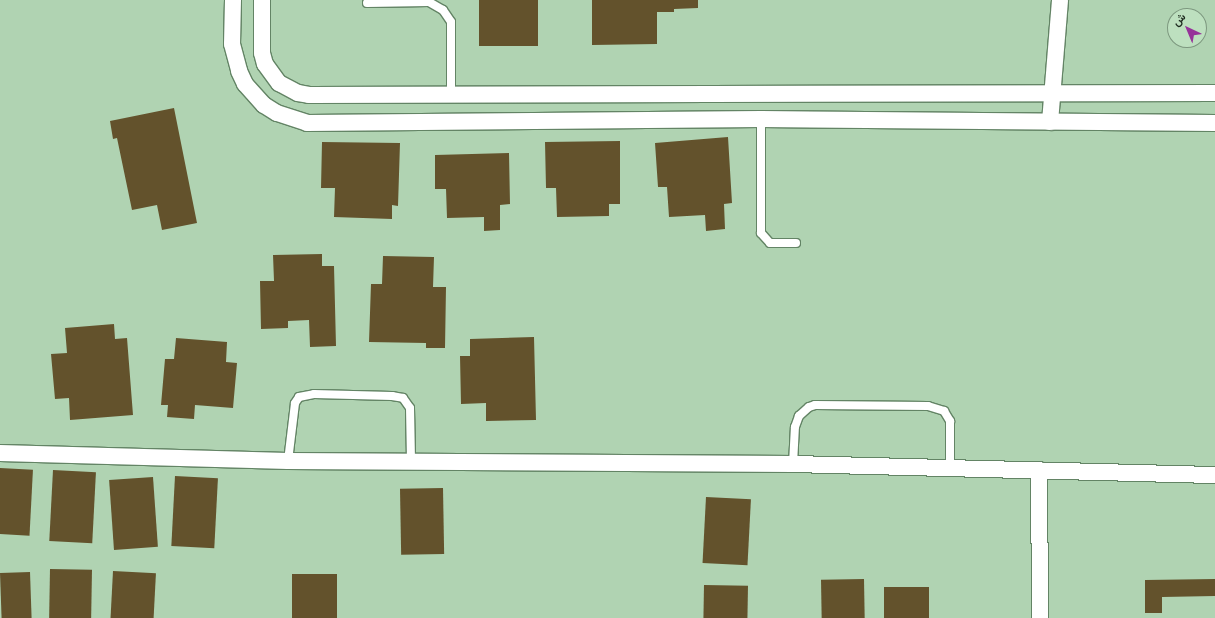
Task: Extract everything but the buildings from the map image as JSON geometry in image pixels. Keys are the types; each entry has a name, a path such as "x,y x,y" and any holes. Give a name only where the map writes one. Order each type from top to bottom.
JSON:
{"street":[{"path":"233,0 232,44 239,71 249,89 264,105 292,120 323,123 761,119 1215,123"},
{"path":"262,0 263,59 271,75 288,89 309,95 451,93 1215,93"},
{"path":"1050,122 1060,0"},
{"path":"0,453 288,461 793,464 1215,474"},
{"path":"1039,470 1040,618"}],"lane":[{"path":"367,3 429,2 443,10 451,22 451,93"},
{"path":"761,119 761,233 770,243 796,243"},
{"path":"288,461 295,403 299,396 314,394 392,396 403,398 410,408 411,462"},
{"path":"793,464 795,427 800,416 809,407 815,405 928,406 944,411 950,421 950,468"}]}
